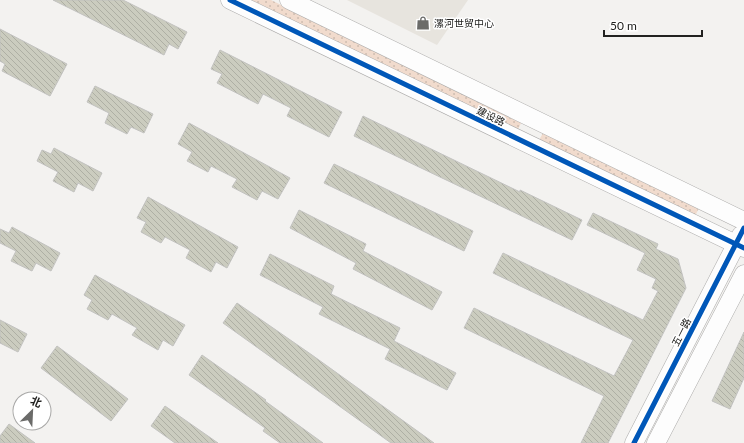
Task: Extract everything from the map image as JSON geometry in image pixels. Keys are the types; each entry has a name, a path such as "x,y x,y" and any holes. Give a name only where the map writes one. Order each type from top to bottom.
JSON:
{"street":[{"name":"建设路","path":"230,0 740,246"},
{"name":"建设路","path":"289,0 744,221"},
{"path":"525,142 535,120"},
{"name":"五一路","path":"634,443 740,246 744,228"},
{"path":"656,443 744,274"}],"shaded area":[{"path":"248,0 271,0 521,123 517,132"},
{"name":"漯河世贸中心","path":"347,0 468,0 437,45"},
{"path":"543,133 699,208 694,218 538,142"}],"building":[{"path":"53,0 123,0 187,32 178,49 169,44 164,55"},
{"path":"0,29 67,64 50,96 2,71 5,64 0,61"},
{"path":"220,50 342,112 329,137 287,116 291,108 263,94 258,104 217,83 222,74 211,69"},
{"path":"95,86 153,114 144,133 131,127 127,134 105,123 109,113 87,102"},
{"path":"363,116 520,192 520,190 582,220 572,240 354,136"},
{"path":"189,123 290,178 278,199 262,191 257,200 232,187 237,179 211,166 208,172 187,161 192,152 178,144"},
{"path":"54,148 102,173 93,191 78,183 74,192 53,181 58,172 37,161 42,150 51,154"},
{"path":"334,164 473,231 464,251 324,183"},
{"path":"148,197 238,247 227,268 216,262 211,272 186,258 190,250 165,237 161,243 141,232 146,222 137,218"},
{"path":"299,210 366,244 363,251 442,292 432,310 353,269 356,263 290,228"},
{"path":"593,213 658,244 656,249 678,259 686,288 608,443 581,443 604,396 464,328 474,308 614,376 633,340 493,273 503,253 643,320 658,291 652,288 656,279 637,270 645,253 587,225"},
{"path":"12,227 60,253 51,271 36,263 32,271 11,261 16,251 0,243 0,229 9,233"},
{"path":"270,254 334,286 331,294 400,328 394,341 456,373 447,390 385,359 390,349 319,314 323,307 260,275"},
{"path":"95,275 185,325 173,346 163,340 158,350 132,335 137,328 112,314 108,320 87,309 92,300 84,295"},
{"path":"237,303 434,443 391,443 223,323"},
{"path":"0,320 27,334 18,352 0,343"},
{"path":"744,332 744,378 730,409 712,401"},
{"path":"57,346 128,399 111,421 41,368"},
{"path":"202,355 266,400 265,401 323,443 280,443 263,431 265,428 189,375"},
{"path":"165,406 218,443 175,443 151,426"},
{"path":"9,424 12,426 12,431 19,431 35,443 0,443 0,436"}],"cycle path":[{"path":"230,0 744,248"},
{"path":"634,443 744,228"}],"place":[{"name":"漯河世贸中心","path":"423,23"}]}
